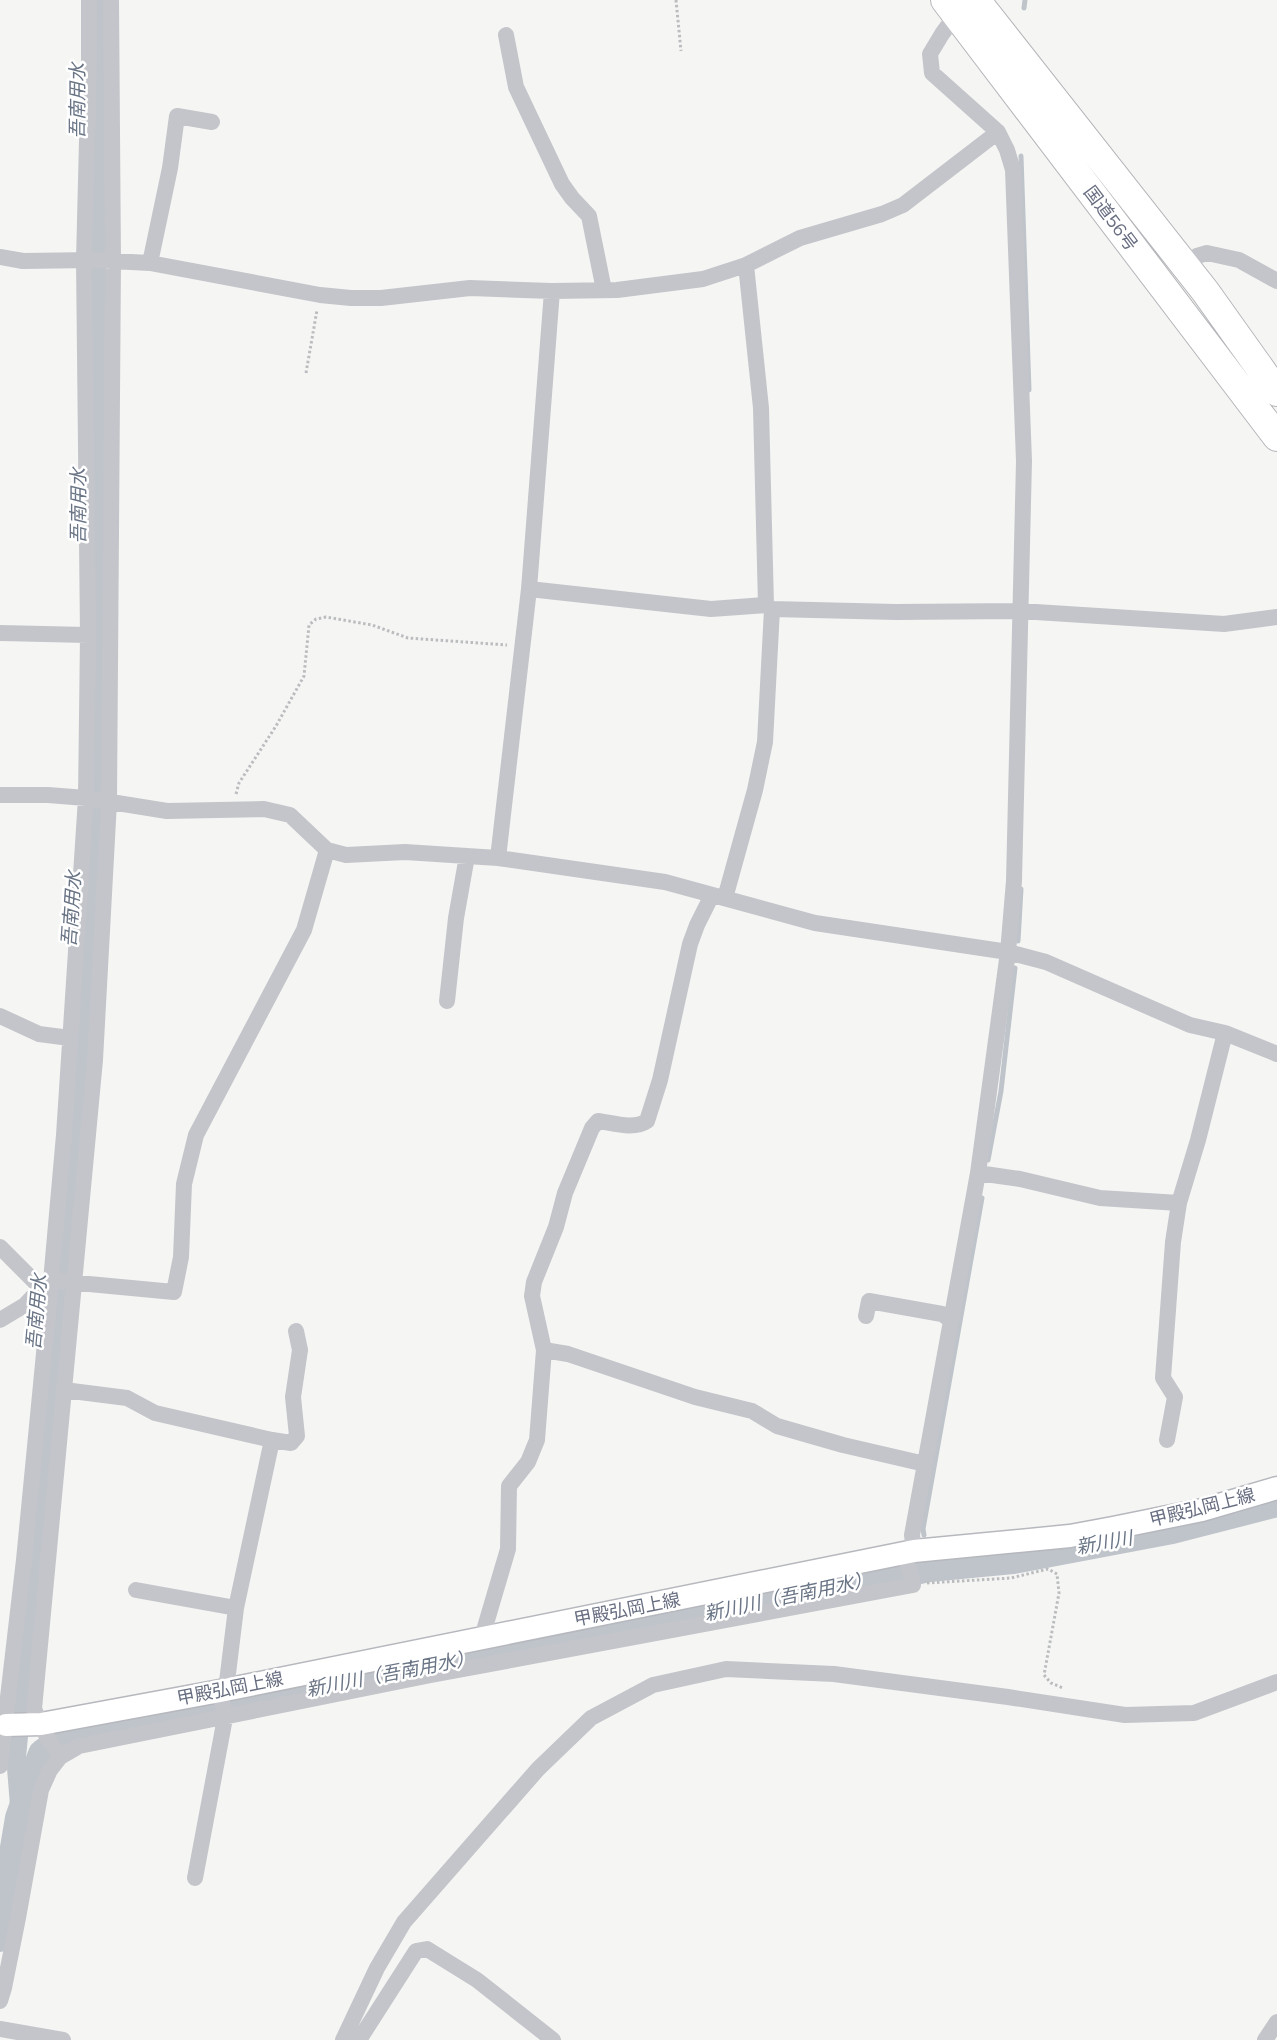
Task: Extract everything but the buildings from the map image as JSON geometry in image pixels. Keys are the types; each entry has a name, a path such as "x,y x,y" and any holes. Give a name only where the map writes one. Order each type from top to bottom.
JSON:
{"highway":[{"name":"国道56号","path":"961,4 1184,264 1277,392"},
{"name":"国道56号","path":"961,4 1277,437"}],"main road":[{"name":"甲殿弘岡上線","path":"26,1727 223,1702 486,1638 911,1567 1202,1510 1277,1488"}],"street":[{"path":"58,1754 26,1727 24,1560 58,1283 95,1060 99,260 89,61 89,0"},
{"path":"0,1766 26,1727 34,1709 64,1390 58,1283 70,1038 97,800 88,636 99,260 111,0"},
{"path":"0,2001 18,1918 41,1790 58,1754 223,1702 440,1674 911,1567 912,1535 978,1173 1008,952 1014,881 1024,461 1013,170 1007,150 998,132 932,73 930,54 961,4"},
{"path":"506,35 516,87 562,184 588,216 604,290"},
{"path":"150,263 170,168 177,116 212,122"},
{"path":"0,257 23,261 99,260 150,263 320,295 352,298 381,298 470,288 617,290 703,278 746,265 800,238 882,214 904,205 998,132"},
{"path":"1184,264 1197,256 1207,253 1239,260 1277,281"},
{"path":"486,1638 485,1627 508,1549 509,1486 528,1462 537,1440 544,1350 532,1296 534,1282 556,1227 565,1193 592,1128 598,1121 632,1125 642,1124 647,1121 660,1080 696,924 719,897 756,790 765,742 769,607 761,408 746,265"},
{"path":"498,858 523,646 552,290"},
{"path":"528,589 711,609 769,607 896,612 1020,611 1224,624 1277,616"},
{"path":"0,633 88,636"},
{"path":"0,796 48,795 97,800 167,811 264,809 290,815 327,850 346,855 405,852 498,858 665,882 815,923 1008,952 1046,962 1190,1025 1225,1033 1277,1054"},
{"path":"0,1247 58,1283 174,1292 182,1257 184,1184 196,1135 304,930 327,850"},
{"path":"447,1000 456,918 467,856"},
{"path":"0,1016 39,1034 70,1038"},
{"path":"1167,1440 1175,1396 1163,1378 1173,1242 1179,1203 1198,1140 1225,1033"},
{"path":"978,1173 1020,1179 1100,1198 1179,1203"},
{"path":"0,1320 58,1283"},
{"path":"866,1316 869,1301 942,1314 951,1320"},
{"path":"64,1390 127,1398 155,1413 291,1443 297,1436 293,1398 300,1350 296,1331"},
{"path":"544,1350 568,1354 695,1397 752,1411 777,1426 843,1445 925,1464"},
{"path":"195,1878 236,1608 272,1440"},
{"path":"136,1590 236,1608"},
{"path":"343,2040 377,1968 404,1922 526,1782 591,1718 653,1685 726,1669 834,1674 1008,1697 1125,1715 1194,1712 1277,1682"},
{"path":"359,2040 416,1952 427,1950 476,1980 553,2040"},
{"path":"0,2029 63,2040"}],"path":[{"path":"676,0 681,51"},
{"path":"306,373 320,295"},
{"path":"233,810 239,783 276,726 304,676 309,625 316,619 326,617 372,625 408,638 523,646"},
{"path":"911,1567 944,1581 1011,1578 1048,1569 1057,1574 1059,1593 1044,1675 1051,1683 1068,1689"}],"waterway":[{"name":"吾南用水","path":"20,1818 16,1768 65,1255 94,911 101,732 97,261 99,0"},
{"path":"1024,8 1025,0"},
{"path":"1021,156 1029,390"},
{"path":"1018,941 1021,889"},
{"path":"988,1160 1001,1091 1015,968"},
{"path":"924,1535 923,1529 982,1198"},
{"name":"新川川（吾南用水）","path":"0,1937 20,1818 43,1754 73,1733 716,1612 929,1567 1013,1559 1172,1529 1277,1502"}],"water label":[{"name":"新川川","path":"1104,1542"}]}
